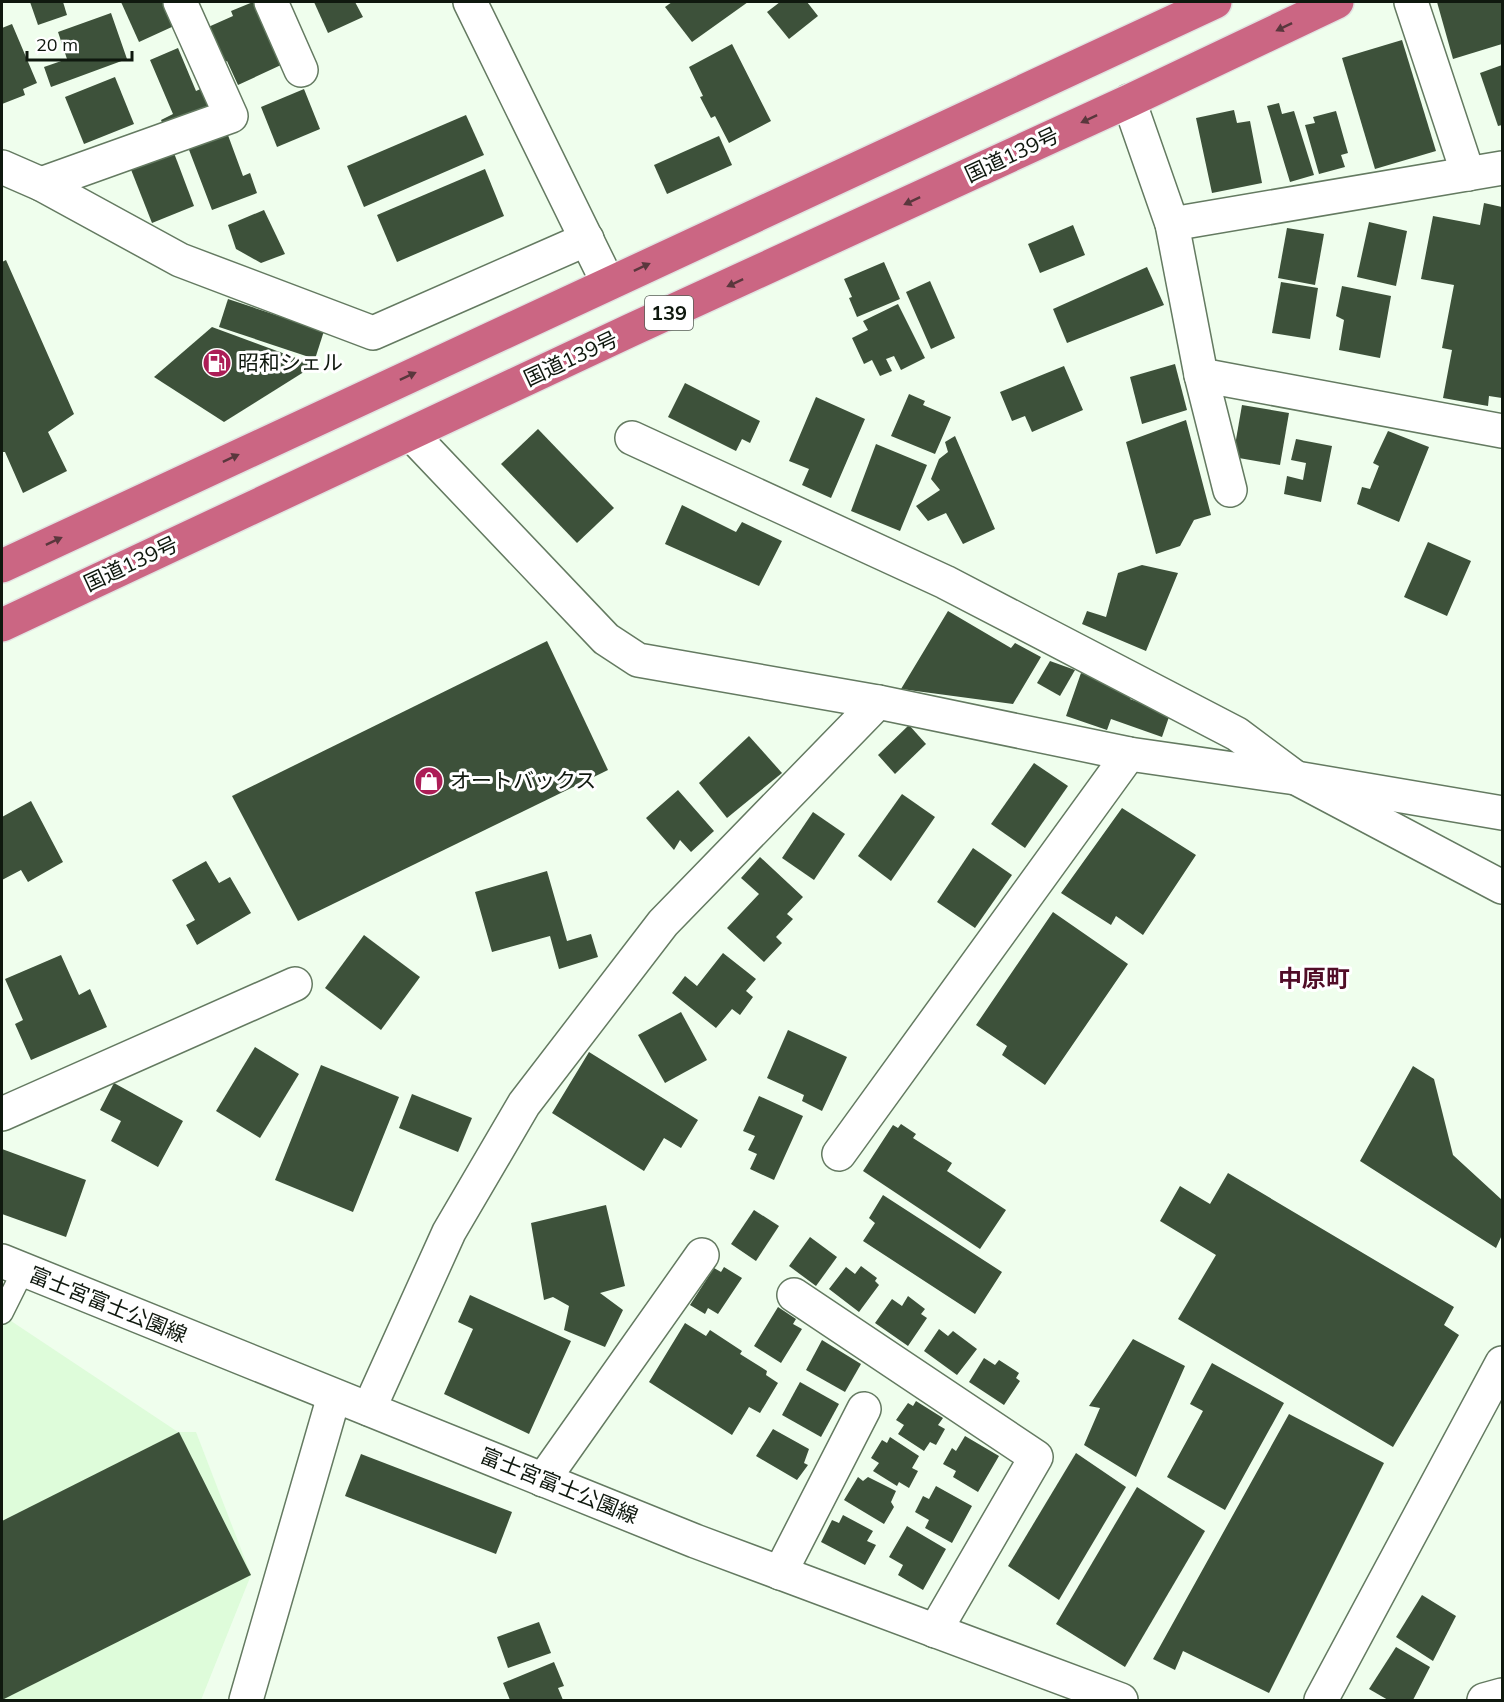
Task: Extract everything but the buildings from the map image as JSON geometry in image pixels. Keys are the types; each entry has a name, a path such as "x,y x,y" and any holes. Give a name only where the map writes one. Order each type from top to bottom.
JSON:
{"highway":[{"name":"139","path":"2,566 1215,2"},
{"name":"国道139号","path":"2,625 1337,2"}],"street":[{"path":"41,184 231,116 180,2"},
{"path":"271,2 300,70"},
{"path":"470,2 608,283"},
{"path":"1411,2 1468,174"},
{"path":"1129,101 1172,224 1201,375 1230,490"},
{"path":"2,167 41,184 180,260 373,333 587,239"},
{"path":"1172,224 1503,168"},
{"path":"1201,375 1503,431"},
{"path":"411,434 606,639 638,660 878,702 1129,753 1503,813"},
{"path":"632,438 945,582 1237,734 1296,778 1503,887"},
{"path":"369,1409 449,1232 524,1104 663,923 878,702"},
{"path":"839,1154 1129,753"},
{"path":"2,1114 295,984"},
{"path":"543,1480 702,1255"},
{"name":"富士宮富士公園線","path":"12,1266 695,1541 1121,1701"},
{"path":"794,1294 1036,1457 935,1631"},
{"path":"1321,1701 1503,1363"},
{"path":"246,1701 334,1396"},
{"path":"780,1573 864,1409"},
{"path":"1484,1701 1503,1695"}],"lane":[{"path":"2,1313 12,1266"}],"shaded area":[{"path":"2,1315 178,1432 196,1432 251,1575 201,1700 2,1700"}],"place":[{"name":"昭和シェル","path":"217,363"},
{"name":"オートバックス","path":"429,781"}],"district":[{"name":"中原町","path":"1314,979"}]}
